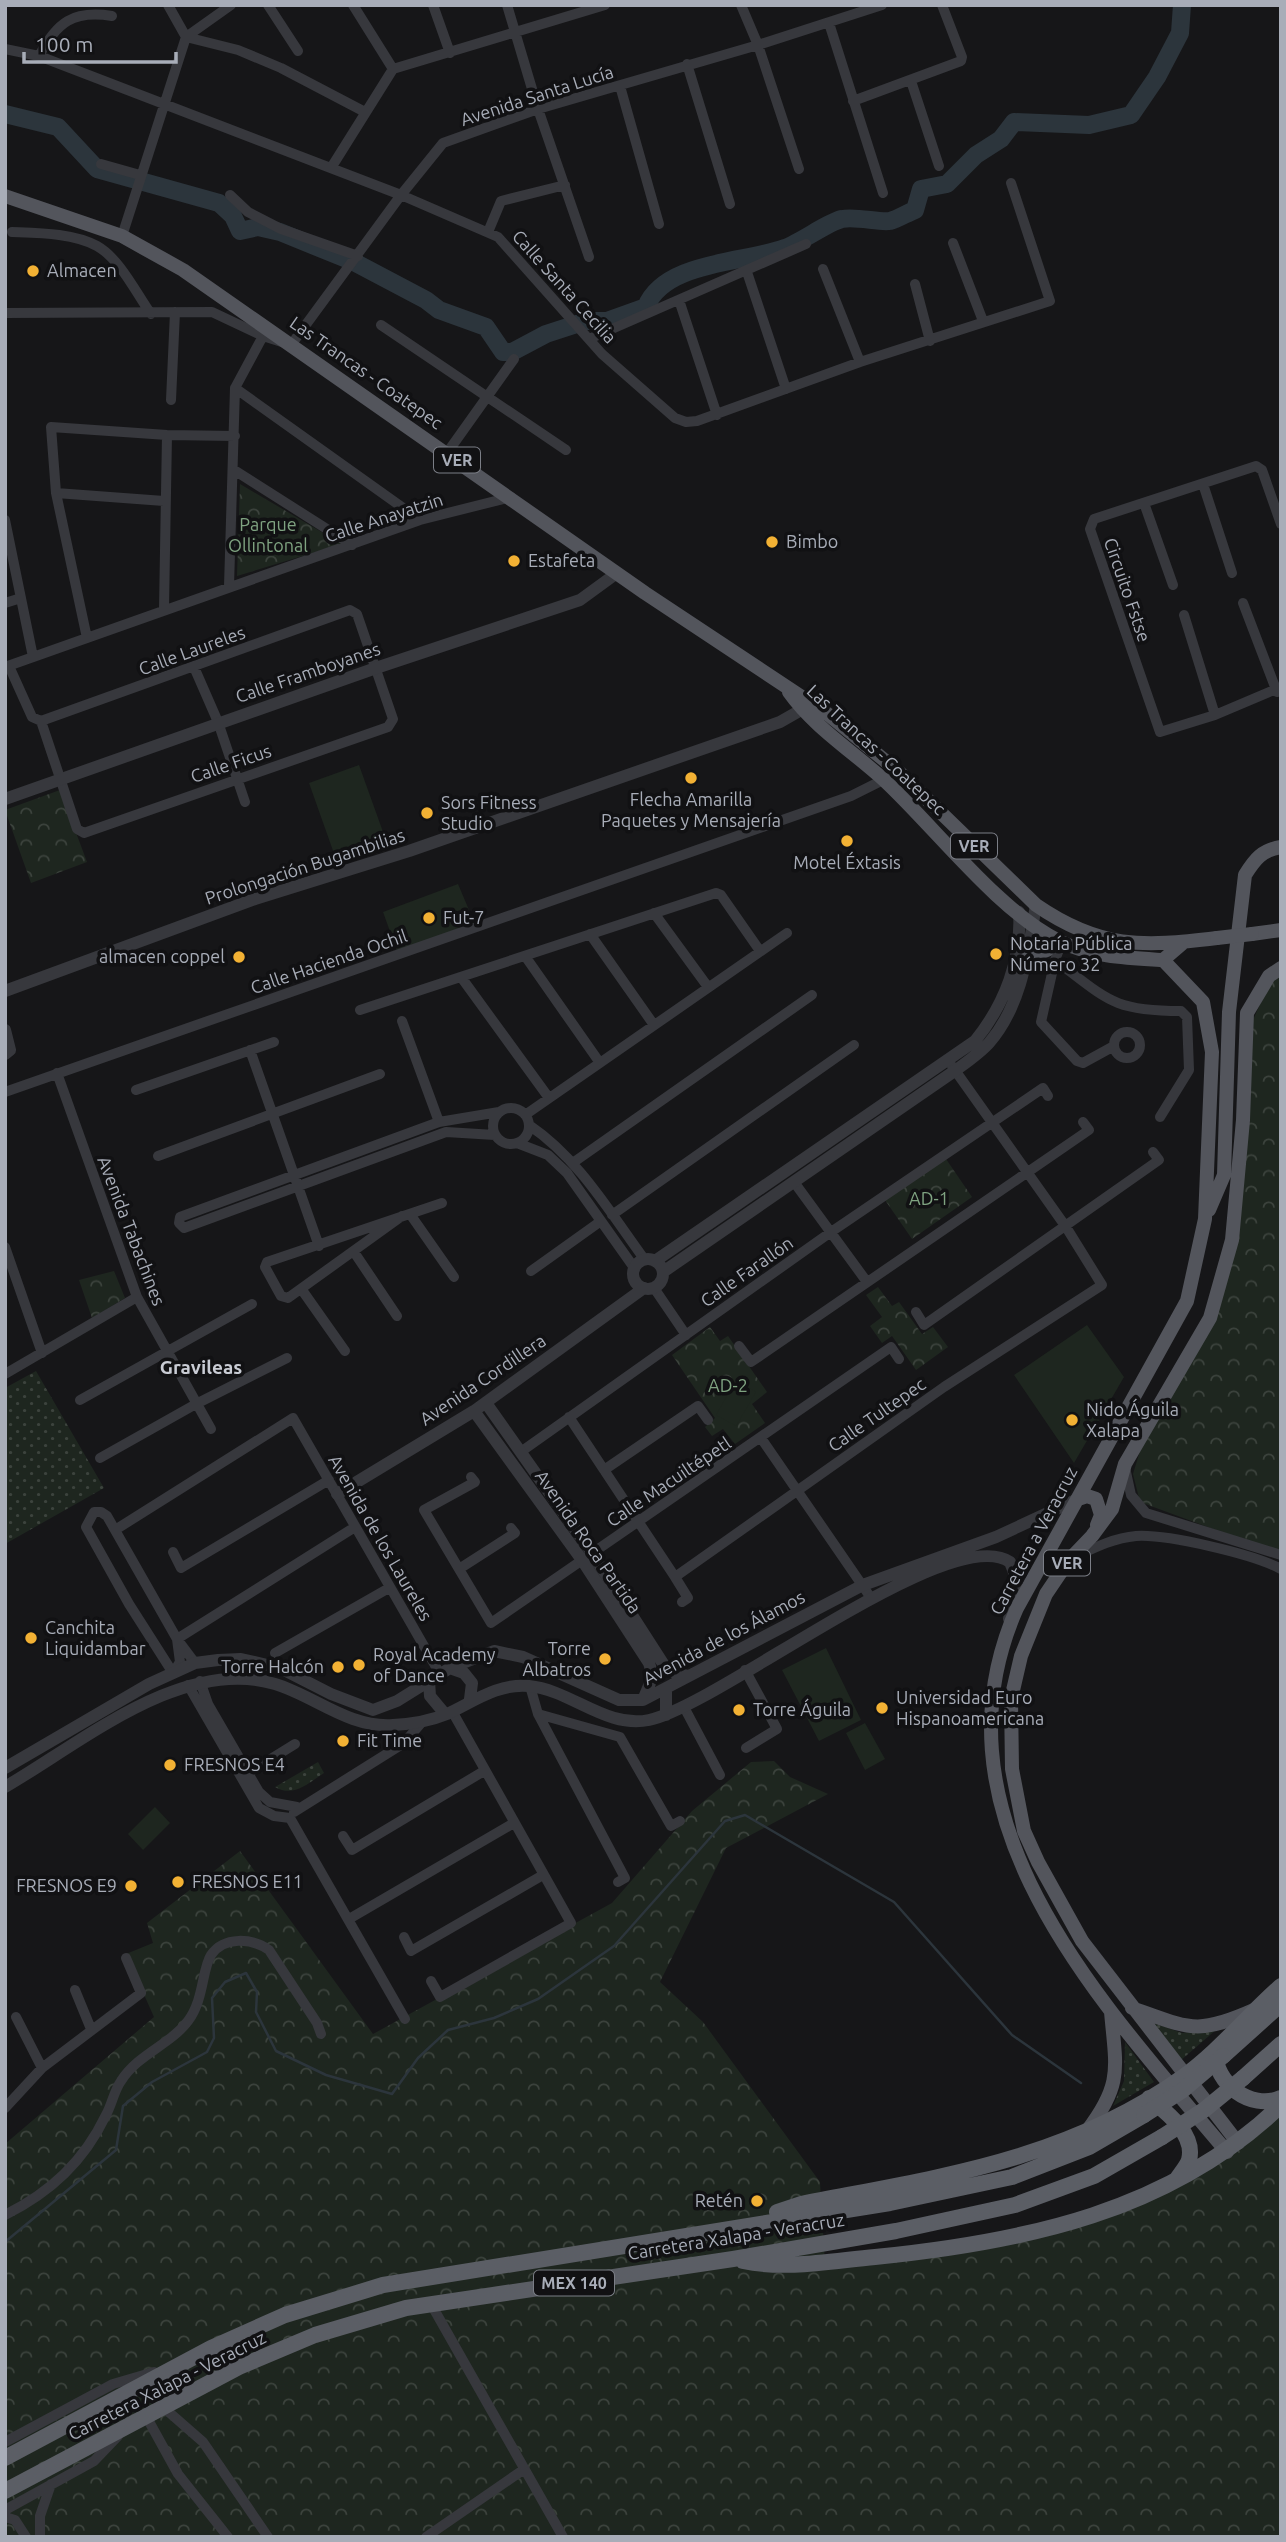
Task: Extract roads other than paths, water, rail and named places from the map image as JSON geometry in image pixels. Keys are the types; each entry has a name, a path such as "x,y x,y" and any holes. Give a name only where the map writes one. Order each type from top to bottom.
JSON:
{"highway":[{"path":"735,2226 801,2204 988,2167 1086,2133 1219,2053 1255,2009 1281,1986"},
{"name":"MEX 140","path":"1219,2053 1281,2004"},
{"name":"Carretera Xalapa - Veracruz","path":"5,2491 239,2367 315,2335 406,2308 733,2259 896,2231 1014,2205 1094,2176 1162,2137 1205,2110 1281,2044"},
{"path":"1219,2053 1215,2065 1228,2083 1247,2100 1272,2102 1281,2098"},
{"name":"Carretera Xalapa - Veracruz","path":"5,2458 175,2367 285,2315 383,2285 890,2203 1012,2178 1089,2147 1144,2115 1184,2090 1219,2053"},
{"path":"1149,2097 1176,2121 1189,2143 1189,2160 1174,2184"},
{"path":"733,2259 763,2265 791,2265 1002,2241 1094,2216 1174,2184 1232,2147 1281,2105"}],"main road":[{"name":"Las Trancas - Coatepec","path":"5,196 122,236 183,270 788,691 885,780 1019,912 1059,941 1105,956 1163,960"},
{"name":"Las Trancas - Coatepec","path":"805,705 899,772 1036,905 1081,932 1106,941 1184,942 1280,930"},
{"path":"1205,1219 1224,1175 1228,1130 1229,1012 1245,875 1256,857 1268,849 1281,847"},
{"path":"1028,957 1047,950 1059,941"},
{"path":"1105,956 1109,945 1106,941"},
{"path":"1163,960 1184,942"},
{"name":"Carretera a Veracruz","path":"1163,960 1203,1002 1212,1052 1205,1219 1187,1301 1008,1627 996,1675 991,1723 1003,1822 1041,1908 1111,2012 1177,2080 1232,2147"},
{"name":"Carretera a Veracruz","path":"1177,2080 1132,2008 1082,1941 1053,1891 1024,1831 1012,1769 1011,1699 1021,1656 1046,1594 1069,1560 1092,1536 1112,1509 1125,1464 1210,1318 1232,1240 1243,1120 1247,1013 1269,976 1281,968"},
{"path":"1228,1130 1238,1188"},
{"path":"1139,1392 1150,1387 1158,1394 1145,1429"},
{"path":"1078,1499 1087,1496 1096,1499 1100,1506 1101,1515 1092,1536"},
{"path":"996,1675 999,1698 1011,1699"},
{"path":"1132,2008 1196,2028 1219,2026 1255,2009"},
{"path":"1086,2133 1104,2108 1116,2074 1111,2012"}],"street":[{"path":"168,5 186,37 238,50 365,112"},
{"path":"122,236 186,37 231,5"},
{"path":"268,5 298,51"},
{"path":"353,5 393,69"},
{"path":"433,5 450,53"},
{"path":"507,5 538,109 589,257"},
{"path":"331,168 393,69 606,5"},
{"path":"741,5 758,45 799,169"},
{"name":"Avenida Santa Lucía","path":"291,345 401,195 443,143 538,109 758,45 882,5"},
{"path":"853,102 961,61 962,57 942,5"},
{"path":"39,57 49,37 70,17 94,13 112,16"},
{"path":"828,23 883,193"},
{"name":"Calle Santa Cecilia","path":"5,49 39,57 164,104 401,195 498,237 589,339 675,418 686,422 717,415 860,362 1050,301 1011,183"},
{"path":"687,64 730,204"},
{"path":"911,81 939,166"},
{"path":"620,86 659,224"},
{"path":"101,164 140,175"},
{"path":"488,232 501,201 565,185"},
{"path":"230,195 248,212 281,229 358,256"},
{"path":"48,233 54,214"},
{"path":"12,232 48,233 97,246 117,267 151,314"},
{"path":"953,243 983,321"},
{"path":"589,339 806,244"},
{"path":"823,269 860,362"},
{"path":"747,272 786,389"},
{"path":"915,284 930,341"},
{"path":"678,300 717,415"},
{"path":"171,400 175,312"},
{"path":"5,313 212,312 263,336 291,345"},
{"path":"382,325 566,450"},
{"path":"229,586 235,388 263,336"},
{"path":"447,453 513,359"},
{"path":"235,388 420,520"},
{"path":"87,638 56,493 51,427 167,435 235,436"},
{"path":"164,610 167,435"},
{"name":"Circuito Fstse","path":"1279,690 1164,732 1157,728 1090,529 1094,519 1259,467 1281,524"},
{"path":"234,470 352,545"},
{"path":"1203,484 1232,573"},
{"path":"56,493 164,501"},
{"name":"Calle Anayatzin","path":"7,666 420,520 511,497"},
{"path":"1144,503 1173,585"},
{"path":"5,520 33,657"},
{"name":"Calle Framboyanes","path":"5,799 218,722 580,600 617,573"},
{"path":"5,603 21,598"},
{"path":"1243,603 1279,690"},
{"name":"Calle Laureles","path":"36,719 354,611 376,668"},
{"path":"1184,615 1215,715"},
{"path":"7,666 36,719 59,778"},
{"path":"194,667 218,722 245,802"},
{"name":"Calle Ficus","path":"59,778 79,832 237,778 392,724 376,668"},
{"name":"Prolongación Bugambilias","path":"5,991 255,899 409,851 780,722 805,705"},
{"name":"Calle Hacienda Ochil","path":"5,1092 851,796 899,772"},
{"path":"360,1010 716,893 721,895 760,951"},
{"path":"635,1269 990,1042 1009,1012 1028,957 1036,905"},
{"path":"649,1288 661,1282 663,1272 794,1182 952,1065 975,1041 1001,1004 1020,949 1019,912"},
{"path":"654,913 708,987"},
{"path":"517,1143 526,1136 527,1120 549,1098 787,933"},
{"path":"590,934 654,1025"},
{"path":"1059,941 1041,1022 1077,1061 1083,1063 1114,1046"},
{"path":"525,956 600,1063"},
{"path":"1055,960 1112,1003 1140,1011 1181,1010 1186,1017 1189,1070 1160,1117"},
{"path":"460,977 549,1098"},
{"path":"574,1162 812,995"},
{"path":"402,1021 439,1122"},
{"path":"5,1030 10,1046 6,1054"},
{"path":"136,1090 274,1042"},
{"path":"612,1214 854,1045"},
{"path":"250,1050 318,1246"},
{"path":"952,1065 1066,1227"},
{"name":"Avenida Tabachines","path":"57,1073 136,1297 211,1429"},
{"path":"158,1156 380,1074"},
{"name":"Calle Farallón","path":"522,1451 831,1232 1043,1088 1048,1096"},
{"path":"663,1272 612,1214 574,1162 510,1108 439,1122 180,1217 179,1223 184,1228 446,1132 495,1135 504,1143 517,1143 548,1155 568,1173 635,1269 634,1278 649,1288 686,1335"},
{"path":"495,1135 493,1123 499,1112"},
{"path":"739,1346 751,1363 1089,1130 1083,1122"},
{"path":"403,1135 407,1146"},
{"path":"916,1312 924,1325 1159,1160 1153,1152"},
{"path":"794,1182 867,1282"},
{"path":"584,1197 595,1190"},
{"path":"406,1215 302,1290 284,1298 265,1264 406,1215 442,1203"},
{"path":"406,1215 454,1277"},
{"path":"531,1270 601,1221"},
{"name":"Calle Tultepec","path":"676,1577 944,1387 1102,1285 1066,1227"},
{"path":"5,1247 42,1353"},
{"path":"354,1252 397,1315"},
{"name":"Avenida Cordillera","path":"337,1494 474,1411 649,1288"},
{"path":"302,1290 345,1351"},
{"path":"5,1374 136,1297"},
{"path":"80,1401 252,1304"},
{"name":"Calle Macuiltépetl","path":"459,1569 491,1623 891,1347 899,1359"},
{"path":"100,1458 196,1404 287,1358"},
{"name":"Avenida Roca Partida","path":"486,1403 522,1451 649,1663 653,1676 643,1700"},
{"path":"604,1470 698,1406 708,1420"},
{"name":"Avenida Roca Partida","path":"474,1411 587,1556 663,1665 675,1673 689,1676"},
{"path":"569,1417 676,1577 688,1598 682,1602"},
{"name":"Avenida de los Laureles","path":"115,1530 293,1418 388,1588 440,1674"},
{"path":"761,1438 871,1598"},
{"path":"1125,1464 1130,1495 1146,1513 1281,1555"},
{"path":"471,1477 475,1482 424,1510 459,1569 515,1533 511,1528"},
{"path":"173,1552 181,1567 329,1480"},
{"name":"Avenida de los Álamos","path":"5,1787 160,1695 194,1683 230,1677 277,1684 352,1719 390,1726 422,1722 449,1713 470,1699 508,1687 530,1686 561,1695 592,1711 631,1721 666,1715 871,1598 890,1582 1078,1499"},
{"path":"177,1639 180,1662 173,1673 86,1527 88,1518 94,1512 101,1512 115,1530 177,1639 195,1663"},
{"path":"177,1639 355,1527"},
{"path":"1069,1560 1100,1544 1139,1536 1231,1552 1281,1569"},
{"name":"Avenida de los Álamos","path":"5,1768 195,1663 241,1659 280,1668 331,1694 373,1710 397,1701 440,1674 494,1651 523,1657 619,1700 643,1700 863,1586 890,1582 996,1554 1010,1562 1017,1580 1008,1627"},
{"path":"275,1653 388,1588"},
{"path":"745,1670 777,1729 746,1748"},
{"path":"431,1981 440,1997 570,1923 449,1713 430,1696 440,1674 464,1673 472,1683 470,1699"},
{"path":"194,1683 259,1792 270,1802 297,1808"},
{"path":"194,1683 259,1808 274,1816 290,1818"},
{"path":"530,1686 538,1714 625,1878 618,1882"},
{"path":"666,1688 666,1715"},
{"path":"684,1707 720,1775"},
{"path":"538,1714 620,1737 671,1826 680,1821"},
{"path":"290,1818 297,1808 404,1743 422,1722"},
{"path":"248,1773 295,1744"},
{"path":"343,1836 352,1850 484,1771"},
{"path":"290,1818 405,2019"},
{"path":"349,1919 514,1823"},
{"path":"404,1937 411,1951 543,1875"},
{"path":"5,2215 26,2204 67,2175 90,2146 120,2082 138,2060 170,2039 188,2021 202,1994 211,1955 227,1942 260,1943 269,1950 317,2023 321,2034"},
{"path":"5,2108 41,2068 141,1993 126,1958"},
{"path":"75,1990 91,2029"},
{"path":"16,2017 41,2068"},
{"path":"431,2304 563,2537"},
{"path":"5,2442 113,2384 175,2367"},
{"path":"163,2407 203,2442 268,2537"},
{"path":"146,2416 178,2474 228,2537"},
{"path":"5,2510 94,2461 130,2425"},
{"path":"430,2536 523,2470"},
{"path":"40,2537 40,2516 51,2484"},
{"path":"5,2517 15,2520 26,2537"}],"waterway":[{"path":"5,114 58,127 97,169 219,203 233,216 240,231 258,227 280,232 354,262 426,300 439,310 486,327 503,352 512,352 546,334 586,321 607,321 646,307 656,292 670,280 687,272 785,248 842,219 890,221 915,210 921,189 947,184 976,155 1001,139 1014,122 1089,125 1131,115 1157,77 1180,33 1182,5"},
{"path":"5,2242 116,2150 123,2106 152,2082 207,2052 214,2038 212,1998 225,1982 246,1973 257,1992 256,2012 276,2051 326,2075 392,2094 418,2058 448,2030 494,2018 538,1999 614,1946 725,1821 745,1815 894,1902 1012,2035 1081,2083"}],"place":[{"name":"Almacen","path":"33,271"},
{"name":"Bimbo","path":"772,542"},
{"name":"Estafeta","path":"514,561"},
{"name":"Flecha Amarilla Paquetes y Mensajería","path":"691,778"},
{"name":"Sors Fitness Studio","path":"427,813"},
{"name":"Motel Éxtasis","path":"847,841"},
{"name":"Fut-7","path":"429,918"},
{"name":"Notaría Pública Número 32","path":"996,954"},
{"name":"almacen coppel","path":"239,957"},
{"name":"Nido Águila Xalapa","path":"1072,1420"},
{"name":"Canchita Liquidambar","path":"31,1638"},
{"name":"Torre Albatros","path":"605,1659"},
{"name":"Royal Academy of Dance","path":"359,1665"},
{"name":"Torre Halcón","path":"338,1667"},
{"name":"Universidad Euro Hispanoamericana","path":"882,1708"},
{"name":"Torre Águila","path":"739,1710"},
{"name":"Fit Time","path":"343,1741"},
{"name":"FRESNOS E4","path":"170,1765"},
{"name":"FRESNOS E11","path":"178,1882"},
{"name":"FRESNOS E9","path":"131,1886"},
{"name":"Retén","path":"757,2201"}],"district":[{"name":"Gravileas","path":"201,1367"}],"park label":[{"name":"Parque Ollintonal","path":"268,535"},
{"name":"AD-1","path":"929,1199"},
{"name":"AD-2","path":"728,1386"}]}
